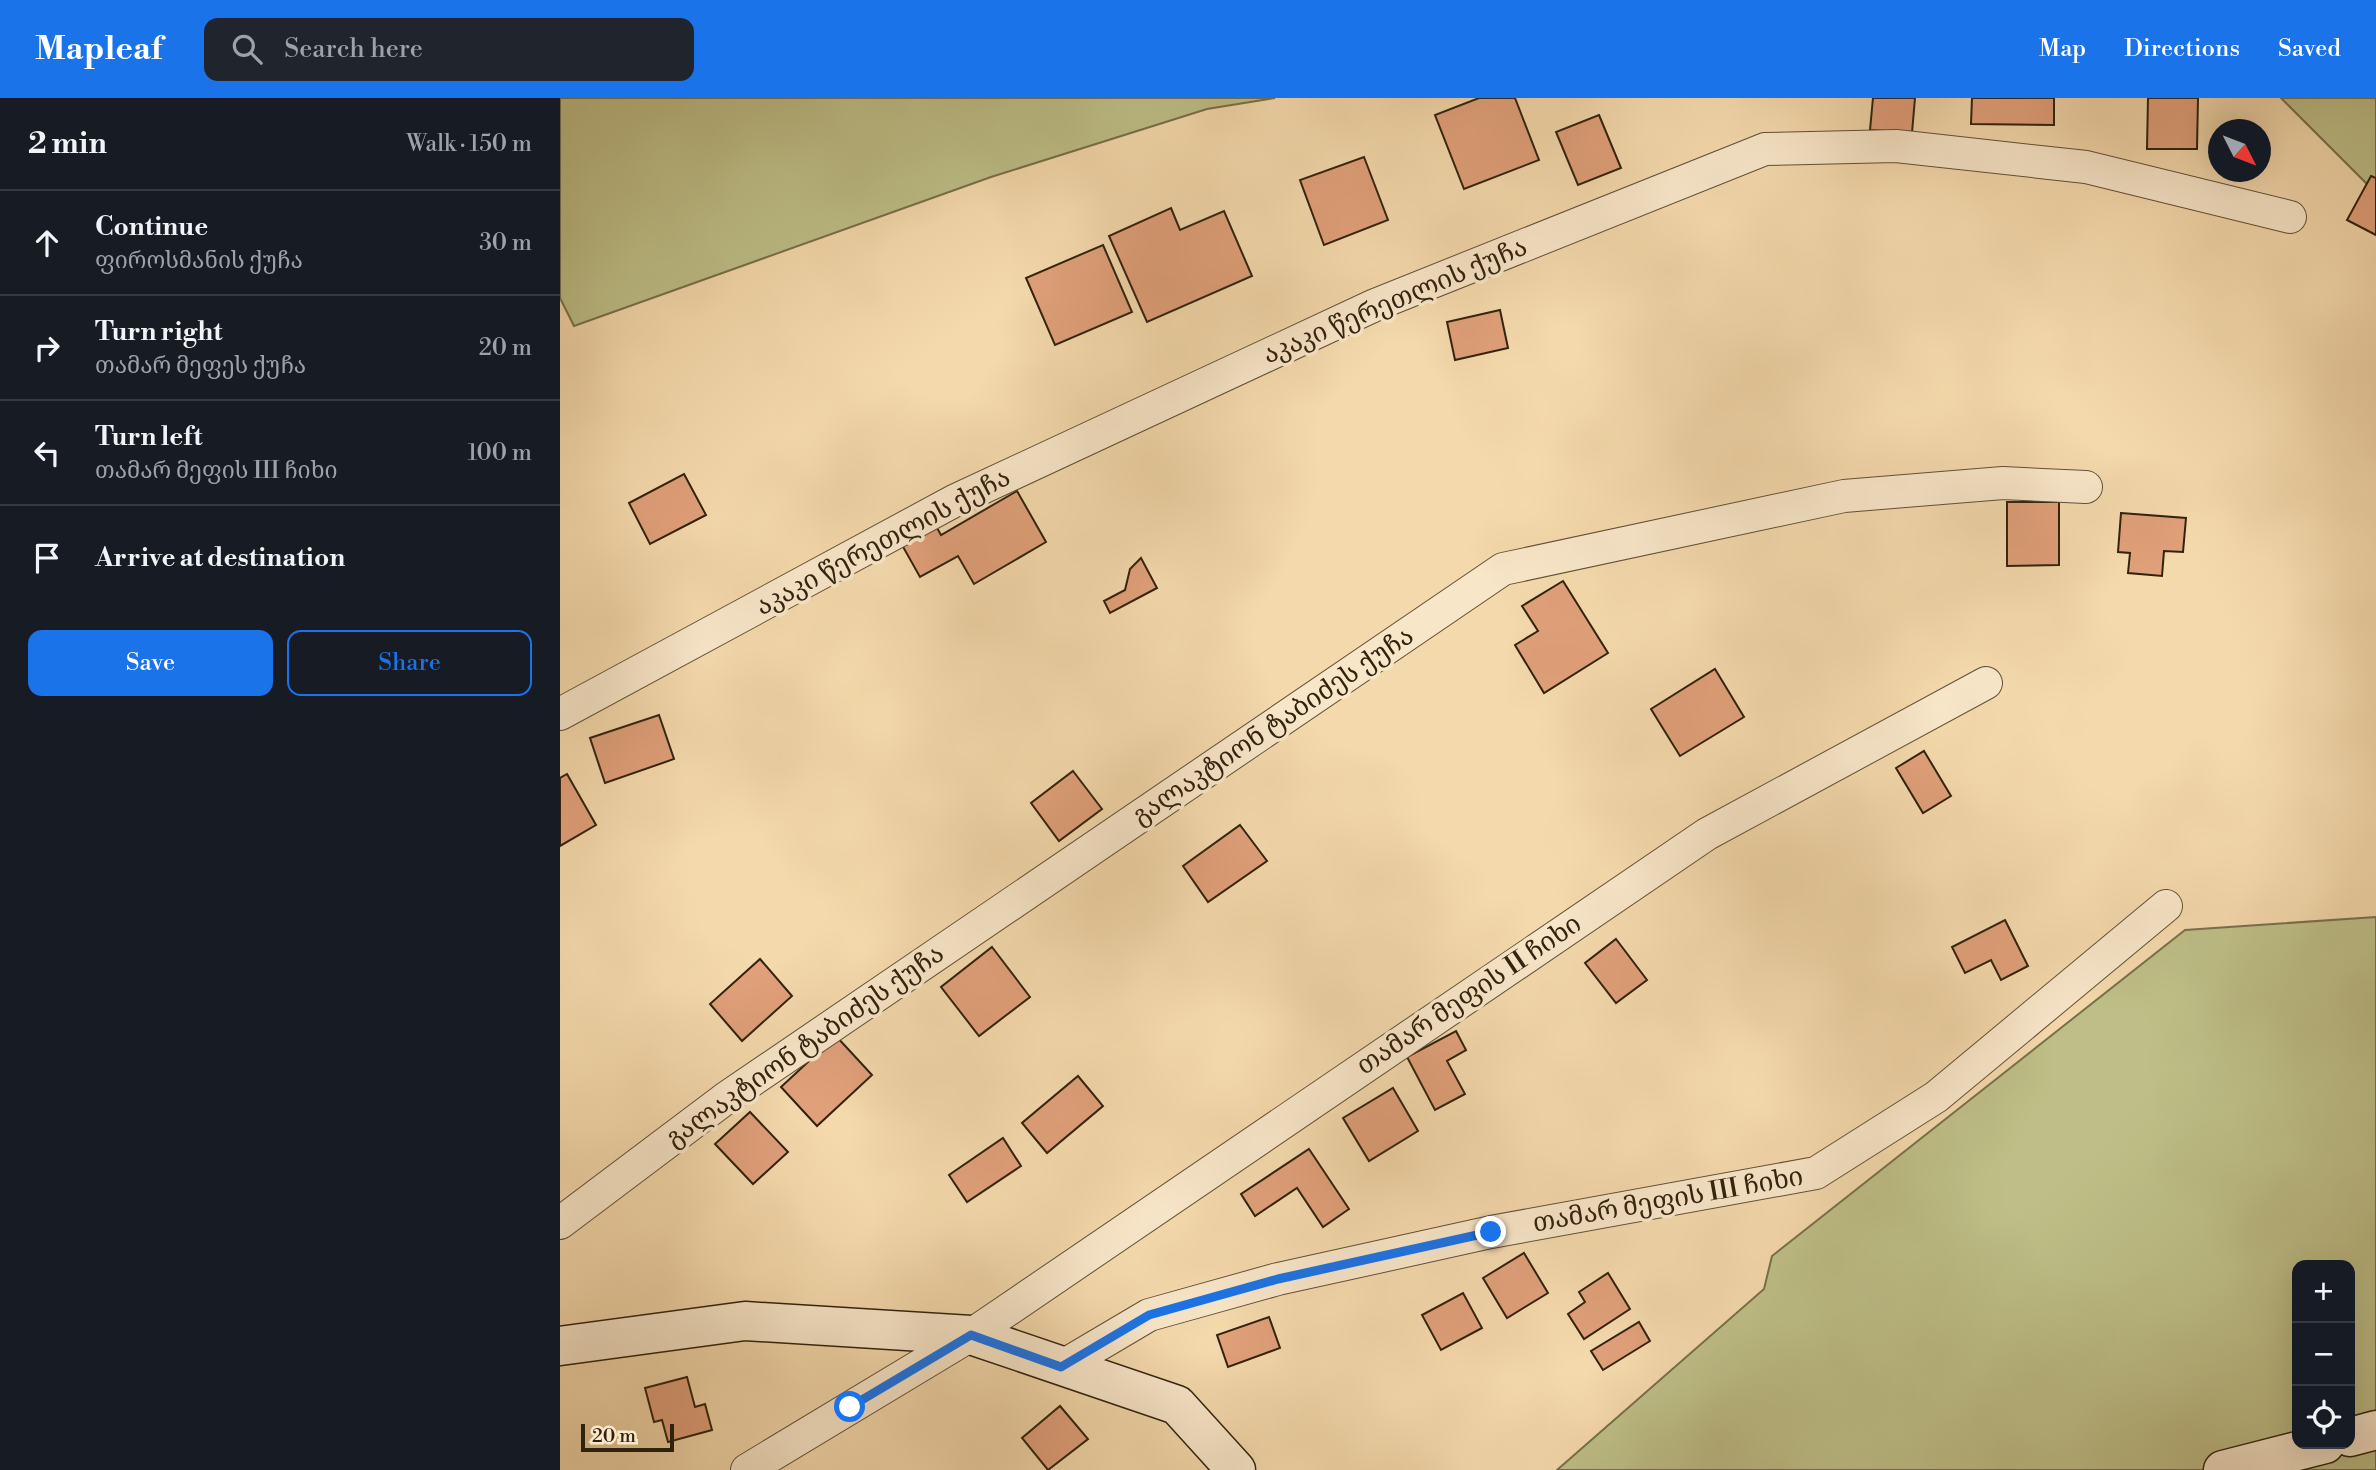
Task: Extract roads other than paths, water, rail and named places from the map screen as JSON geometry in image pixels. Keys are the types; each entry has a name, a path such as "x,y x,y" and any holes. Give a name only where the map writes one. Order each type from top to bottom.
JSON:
{"street":[{"name":"აკაკი წერეთლის ქუჩა","path":"560,714 954,501 1376,305 1765,149 1896,146 2086,167 2290,217"},
{"name":"გალაკტიონ ტაბიძეს ქუჩა","path":"560,1223 726,1098 1503,569 1844,496 2003,483 2086,488"},
{"name":"თამარ მეფის II ჩიხი","path":"747,1470 971,1335 1707,834 1986,683"},
{"name":"თამარ მეფის III ჩიხი","path":"1061,1367 1149,1315 1278,1279 1491,1232 1816,1173 1936,1097 2166,906"},
{"path":"560,1346 745,1321 971,1335 1177,1405 1236,1470"},
{"path":"2355,1436 2376,1430"},
{"path":"2224,1470 2306,1449"}]}
